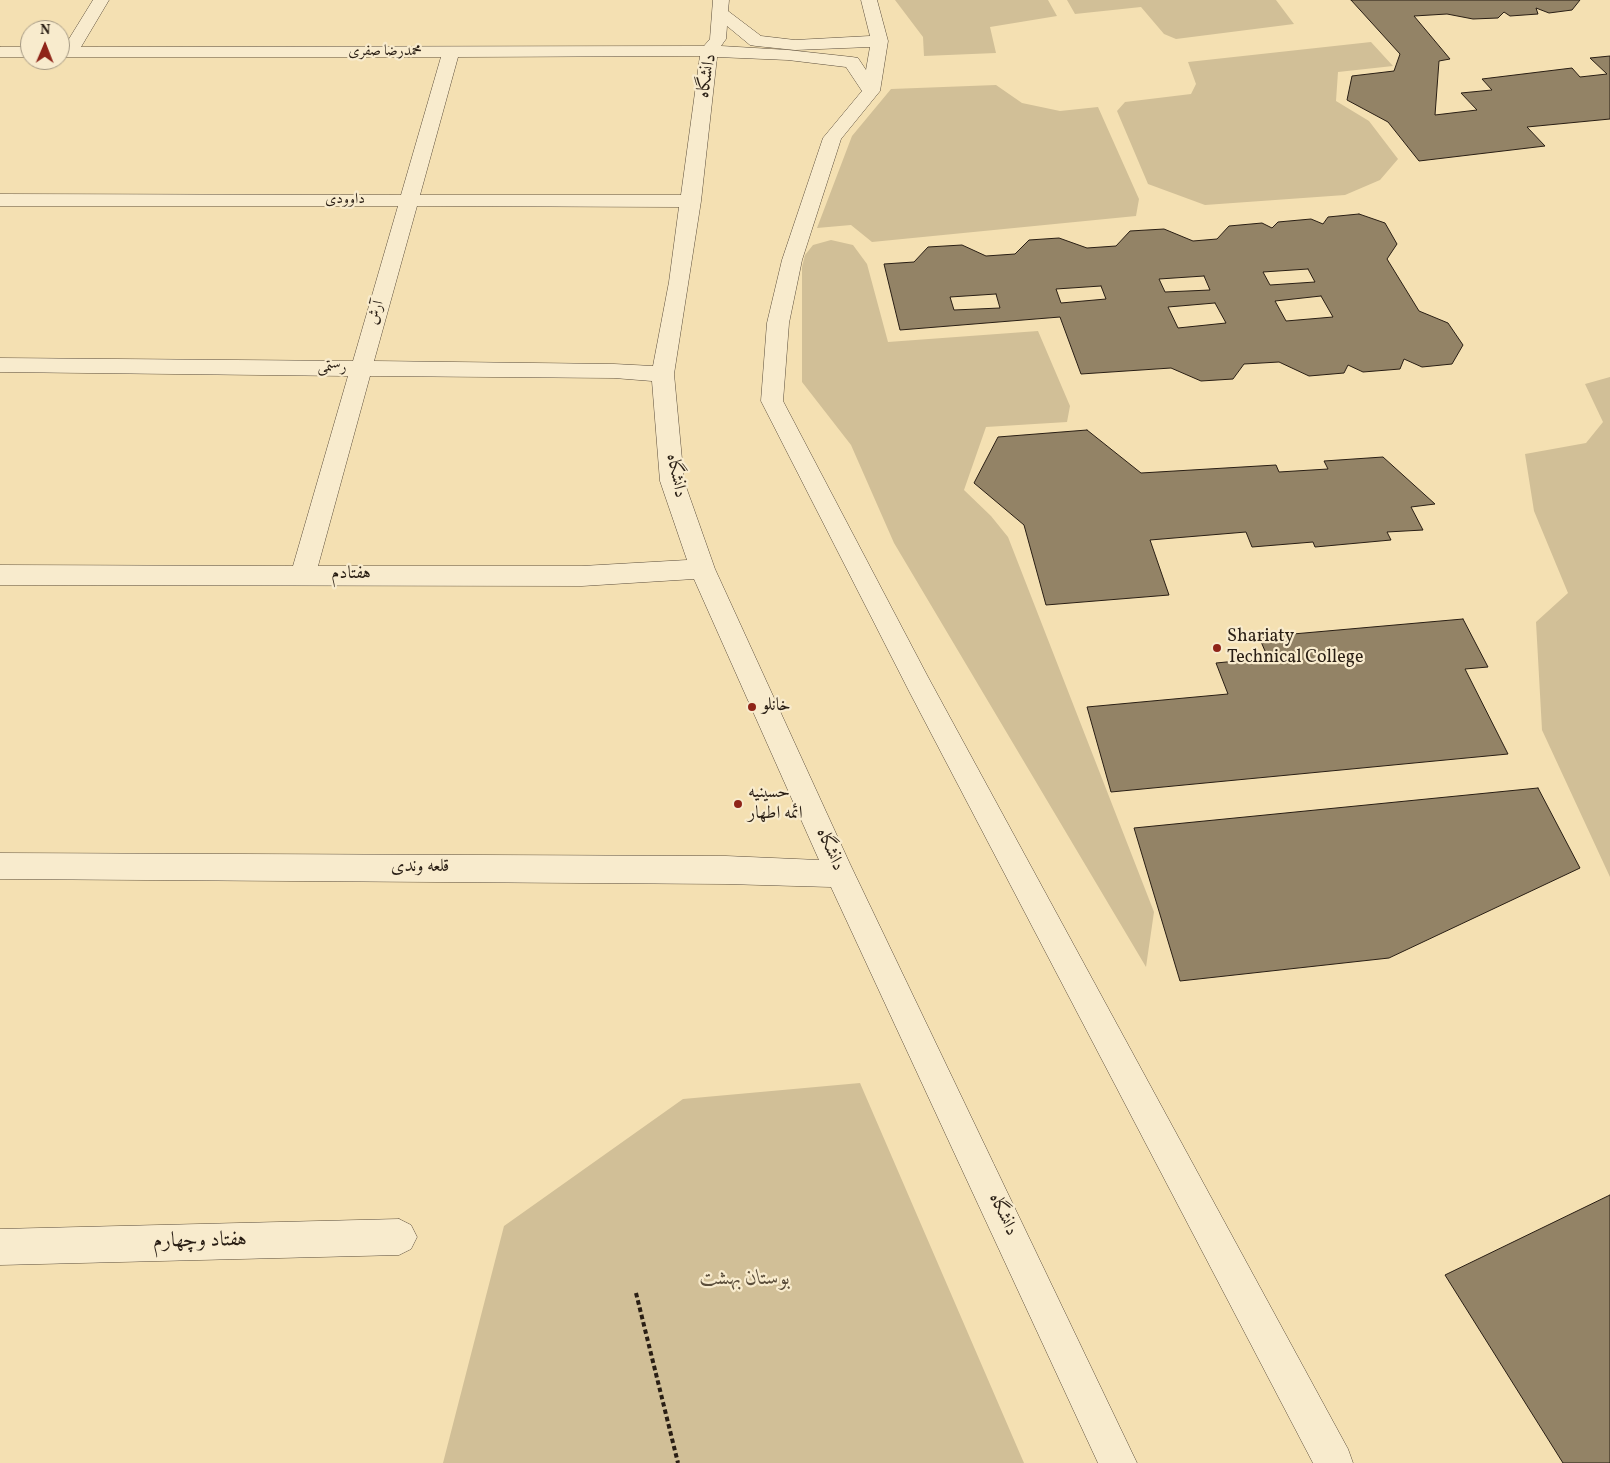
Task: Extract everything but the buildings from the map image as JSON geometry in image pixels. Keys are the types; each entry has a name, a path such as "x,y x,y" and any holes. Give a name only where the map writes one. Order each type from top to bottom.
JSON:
{"street":[{"path":"70,45 101,0"},
{"path":"868,0 880,41 871,91 832,138 792,260 778,323 772,401 928,702 1334,1463"},
{"path":"720,6 756,41 795,46 880,41"},
{"name":"دانشگاه","path":"720,6 718,39 709,51 691,200 663,374 672,481 702,569 840,874 1118,1463"},
{"name":"محمدرضا صفری","path":"70,52 709,51 788,55 852,62 871,91"},
{"path":"0,52 20,52"},
{"name":"آرش","path":"303,575 450,52"},
{"name":"داوودی","path":"0,200 691,200"},
{"name":"رستمی","path":"0,365 614,371 663,374"},
{"name":"هفتادم","path":"0,575 582,576 702,569"},
{"name":"قلعه وندی","path":"0,866 716,870 840,874"},
{"name":"هفتاد وچهارم","path":"0,1247 399,1237"}],"path":[{"path":"636,1293 678,1463"}],"green space":[{"path":"895,0 1048,0 1057,16 990,27 996,53 924,56 923,37"},
{"path":"1067,0 1276,0 1294,24 1176,39 1164,34 1141,7 1075,14"},
{"path":"1371,42 1393,66 1338,72 1336,101 1369,121 1398,159 1380,180 1345,195 1205,205 1148,184 1117,111 1125,102 1191,94 1196,84 1188,62"},
{"path":"996,85 1022,103 1060,111 1098,107 1139,199 1136,216 872,242 851,225 817,228 852,136 891,89"},
{"path":"831,240 853,245 867,264 888,342 1038,331 1070,406 1067,422 986,427 964,490 991,516 1008,537 1154,912 1146,967 894,543 851,445 802,382 802,267 805,255 813,245"},
{"path":"1610,377 1610,877 1542,730 1536,622 1568,593 1534,511 1525,454 1586,443 1603,422 1585,384"},
{"name":"بوستان بهشت","path":"860,1083 1024,1463 443,1463 504,1226 683,1099"}],"place":[{"name":"Shariaty Technical College","path":"1217,648"},
{"name":"خانلو","path":"752,707"},
{"name":"حسینیه ائمه اطهار","path":"738,804"}]}
